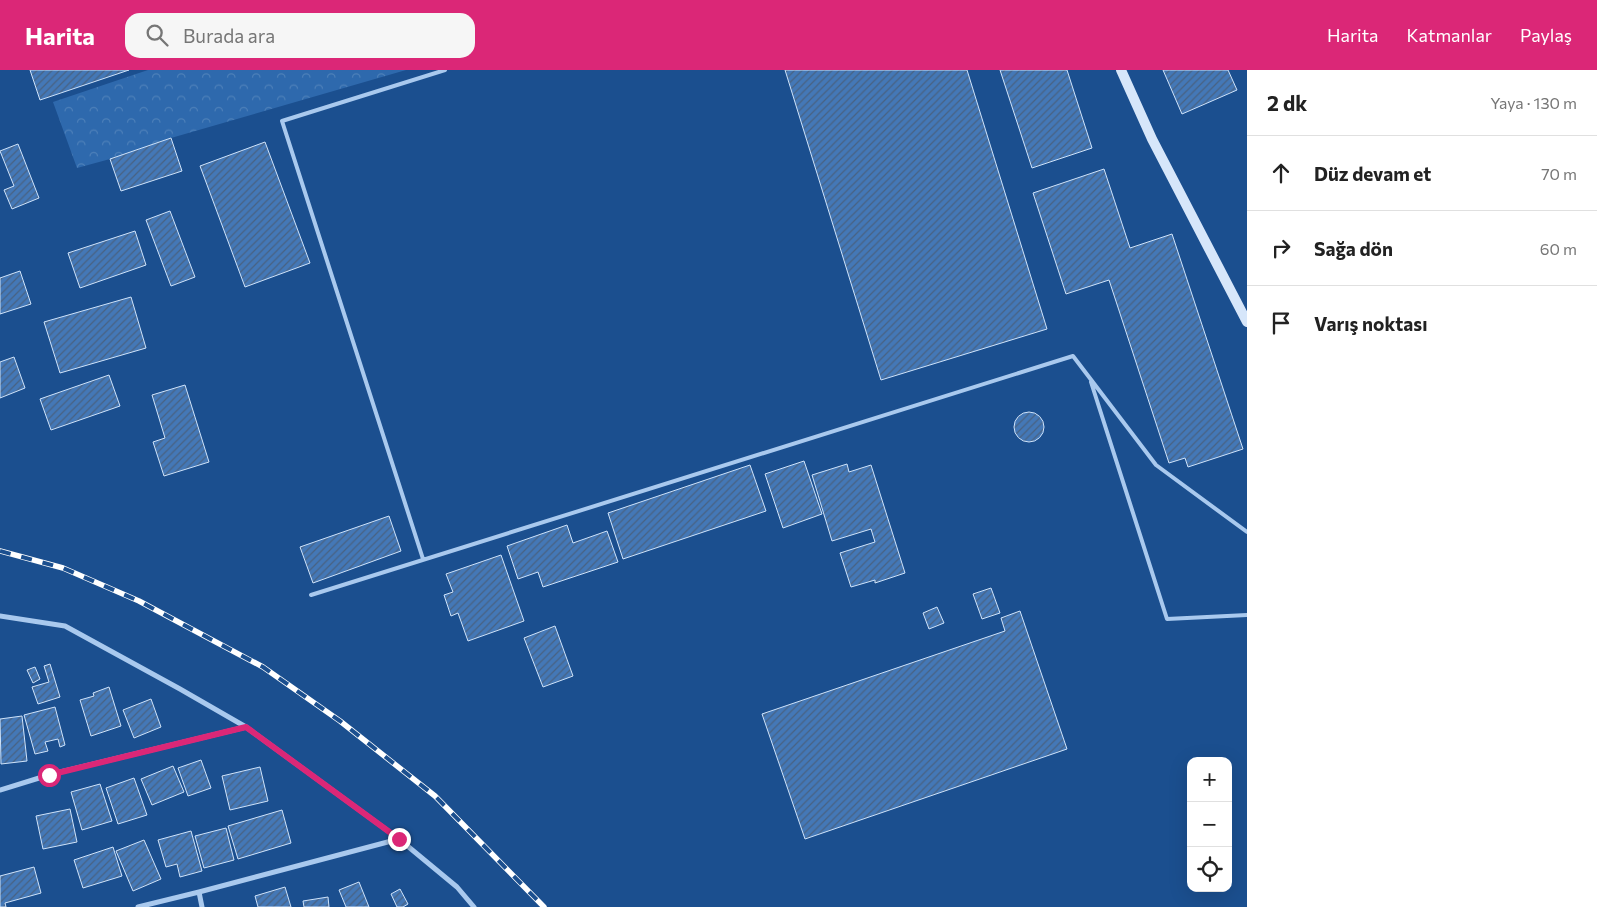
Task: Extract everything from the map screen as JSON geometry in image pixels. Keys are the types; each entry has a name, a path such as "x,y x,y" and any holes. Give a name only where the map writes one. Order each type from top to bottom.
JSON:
{"main road":[{"path":"1120,70 1152,139 1247,322"}],"street":[{"path":"0,616 65,626 246,727 399,839 457,887 474,907"},
{"path":"0,790 52,774 246,727"},
{"path":"138,907 399,839"},
{"path":"199,892 202,907"}],"lane":[{"path":"423,559 282,121 444,70"},
{"path":"311,595 1073,356 1156,465 1247,532"},
{"path":"1090,377 1168,619 1247,615"}],"green space":[{"path":"148,70 406,70 171,138 77,168 53,102"}],"building":[{"path":"30,70 129,70 40,100"},
{"path":"785,70 967,70 1047,329 881,380"},
{"path":"1000,70 1067,70 1092,148 1032,168"},
{"path":"1163,70 1228,70 1237,90 1182,114"},
{"path":"171,138 182,171 121,191 110,159"},
{"path":"265,142 310,263 245,287 200,166"},
{"path":"18,144 39,198 12,209 4,190 14,186 0,151"},
{"path":"1104,169 1130,248 1172,234 1243,449 1188,467 1185,458 1169,463 1109,280 1066,294 1033,193"},
{"path":"170,211 195,277 171,286 146,220"},
{"path":"135,231 146,265 80,288 68,253"},
{"path":"20,271 31,304 0,314 0,278"},
{"path":"131,297 146,348 60,373 44,322"},
{"path":"14,357 25,388 0,398 0,362"},
{"path":"109,375 120,406 51,430 40,399"},
{"path":"185,385 209,462 164,476 153,442 165,438 152,395"},
{"path":"1029,412 1040,416 1044,427 1040,438 1029,442 1018,438 1014,427 1018,416"},
{"path":"804,461 822,514 783,528 765,474"},
{"path":"847,464 849,472 871,465 905,573 875,583 875,580 851,587 840,553 875,542 871,529 832,541 812,475"},
{"path":"750,465 766,511 623,559 608,513"},
{"path":"389,516 401,551 313,583 300,547"},
{"path":"567,525 573,543 607,531 618,562 543,587 538,572 518,579 507,546"},
{"path":"501,555 524,621 468,641 458,613 451,616 444,595 453,592 446,574"},
{"path":"991,588 1000,613 982,619 973,594"},
{"path":"937,607 944,623 929,629 923,613"},
{"path":"1020,611 1067,749 805,839 762,714 1005,631 1001,618"},
{"path":"555,626 573,676 543,687 524,638"},
{"path":"50,664 60,697 38,704 32,687 49,682 44,666"},
{"path":"35,667 40,679 33,683 27,670"},
{"path":"109,687 121,726 91,736 80,700 94,696 93,693"},
{"path":"151,699 161,727 134,738 123,710"},
{"path":"55,707 65,745 60,747 58,739 45,742 48,751 35,754 24,715"},
{"path":"22,716 27,761 1,764 0,719"},
{"path":"201,760 211,788 188,796 178,768"},
{"path":"173,766 184,792 152,805 141,779"},
{"path":"260,767 268,801 230,810 222,776"},
{"path":"134,778 147,815 118,824 106,788"},
{"path":"100,784 112,821 82,830 71,792"},
{"path":"70,809 77,842 43,849 36,816"},
{"path":"282,810 291,843 238,859 228,826"},
{"path":"226,828 234,860 204,868 195,836"},
{"path":"191,831 202,871 180,877 177,864 166,867 158,840"},
{"path":"144,840 161,879 133,891 116,851"},
{"path":"113,847 122,876 83,888 74,860"},
{"path":"34,867 41,893 5,903 6,907 0,907 0,876"},
{"path":"359,882 369,907 346,907 339,890"},
{"path":"285,887 291,907 258,907 255,896"},
{"path":"400,889 408,904 403,907 397,907 391,894"},
{"path":"328,897 329,907 304,907 303,901"}],"railway":[{"path":"0,551 63,568 139,601 263,667 340,721 435,796 544,907"}],"route":[{"path":"49,775 246,727 399,839"}]}
